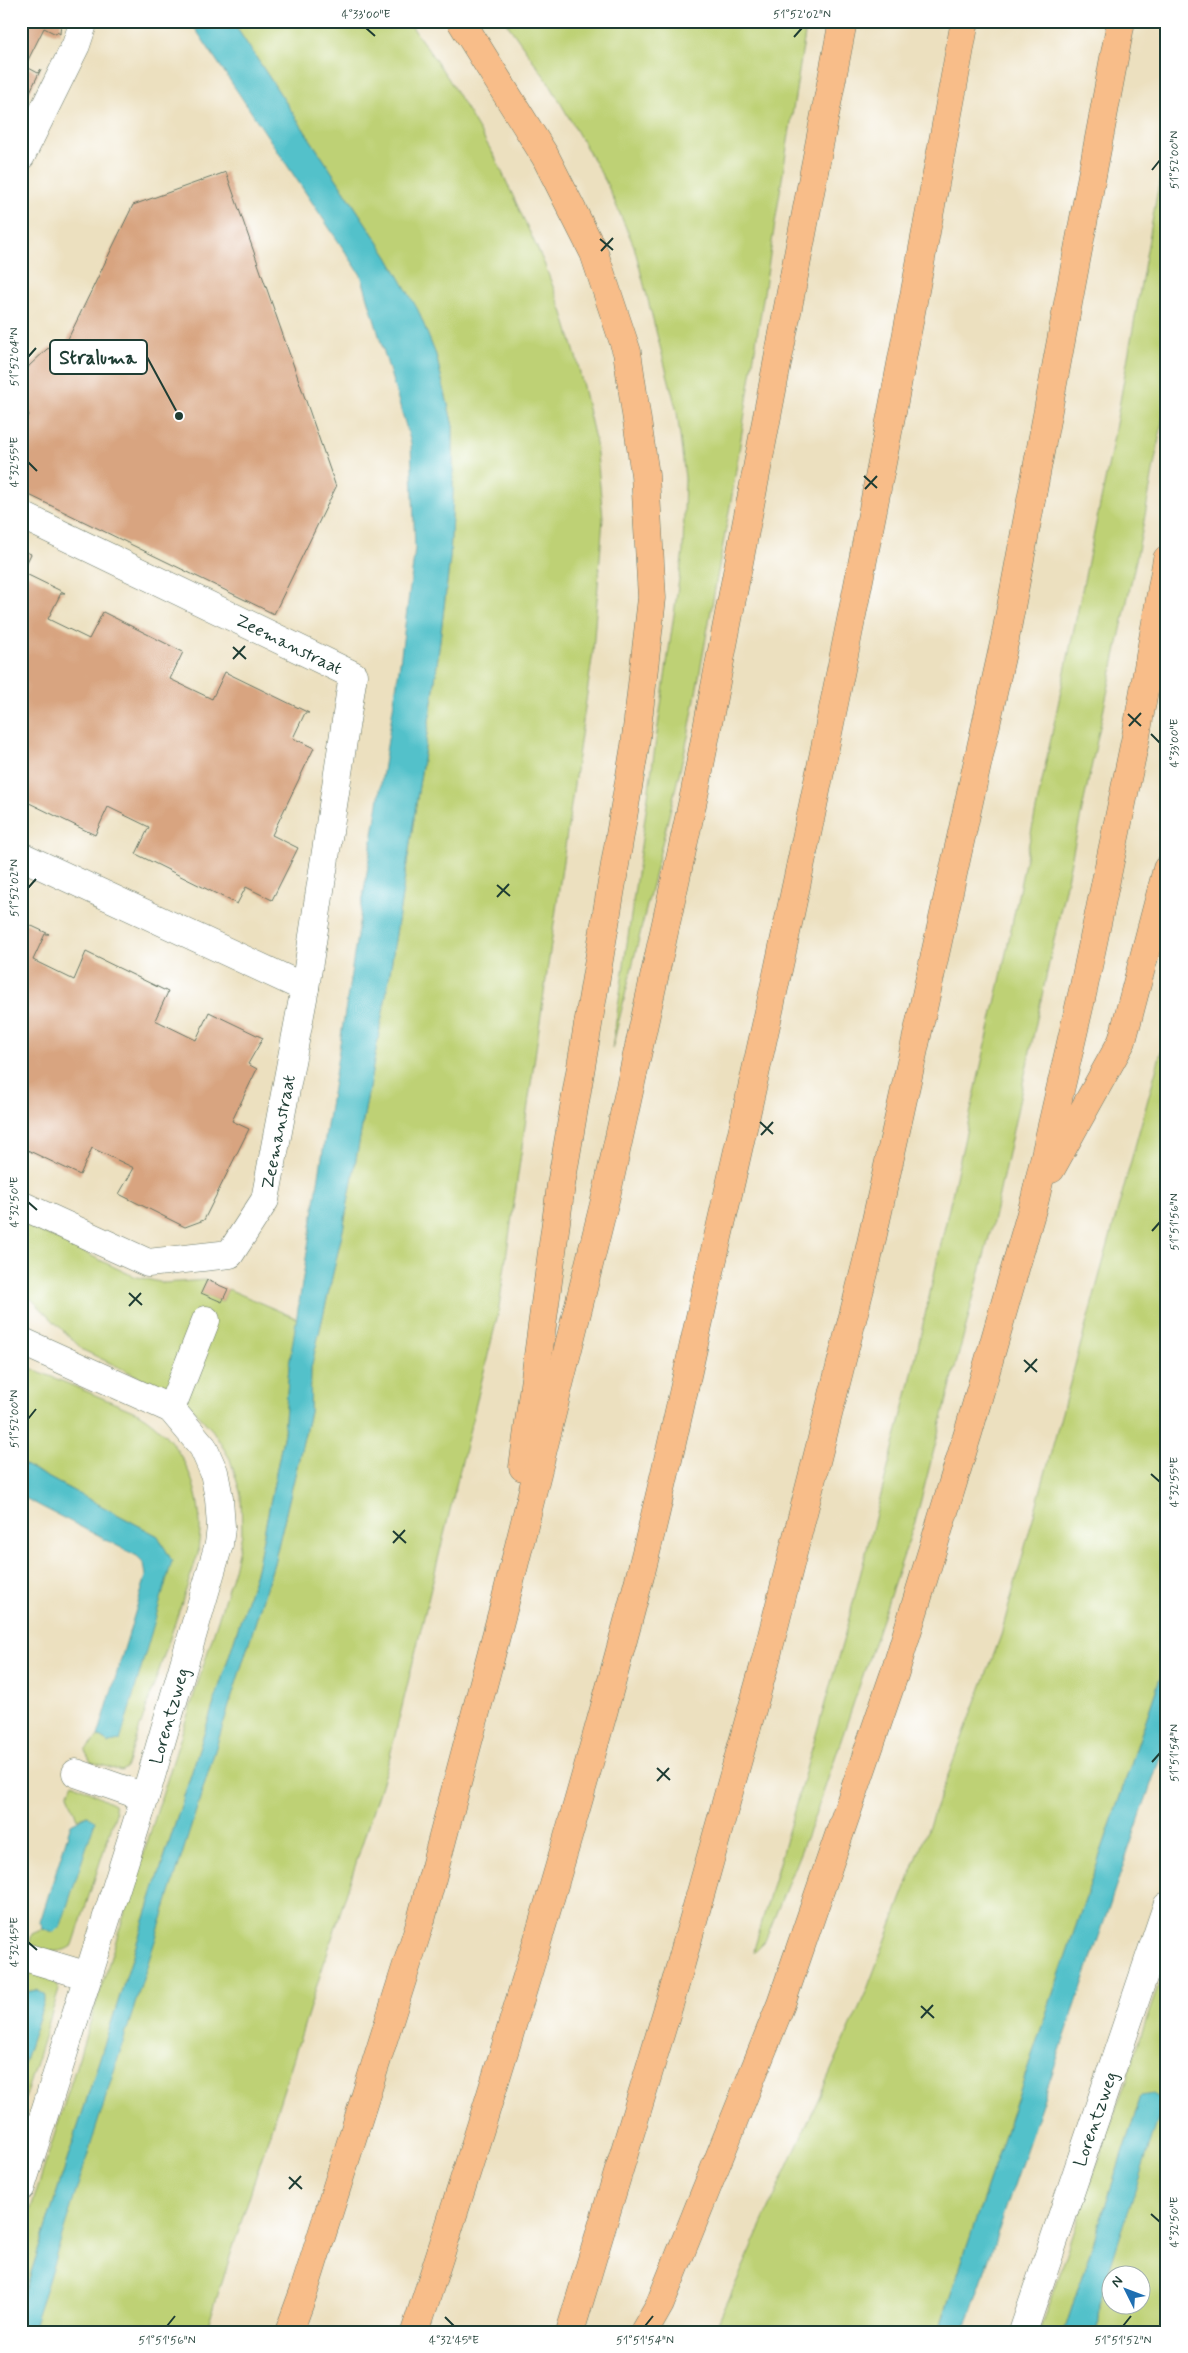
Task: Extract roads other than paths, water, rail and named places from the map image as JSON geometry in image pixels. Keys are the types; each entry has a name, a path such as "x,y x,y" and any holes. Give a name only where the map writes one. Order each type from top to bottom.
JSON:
{"highway":[{"path":"461,21 554,174 594,253 627,352 646,475 652,598 635,746 561,1185 505,1602"},
{"path":"289,2332 304,2291 421,1920 505,1602 607,1192 695,791 843,21"},
{"path":"415,2332 542,1932 640,1572 756,1076 841,674 906,345 965,21"},
{"path":"570,2332 678,1976 760,1682 867,1261 1005,640 1121,21"},
{"path":"644,2332 663,2295 787,1986 895,1672 969,1430 1035,1199 1084,986 1136,736 1167,559"},
{"path":"1035,1199 1122,1041 1167,869"}],"street":[{"path":"21,156 76,45 84,21"},
{"name":"Zeemanstraat","path":"21,515 353,675 305,988 265,1200 230,1254 148,1263 21,1205"},
{"path":"21,856 305,988"},
{"path":"171,1410 206,1320"},
{"name":"Lorentzweg","path":"21,1341 171,1410 203,1447 214,1472 219,1498 221,1528 220,1544 145,1797 21,2187"},
{"path":"76,1773 145,1797"},
{"name":"Lorentzweg","path":"1022,2332 1167,1906"},
{"path":"25,1957 88,1976"}],"water":[{"path":"190,21 232,21 388,257 418,310 436,355 453,426 450,558 434,689 389,979 343,1230 311,1368 310,1412 274,1563 46,2287 31,2332 21,2332 21,2304 257,1569 284,1433 289,1366 399,670 415,549 411,443 361,275"},
{"path":"21,1463 158,1536 172,1561 120,1741 109,1743 98,1736 146,1576 144,1563 137,1556 21,1496"},
{"path":"1167,1658 1167,1737 964,2332 938,2332"},
{"path":"88,1815 95,1821 61,1925 54,1932 43,1929 40,1922 71,1824"},
{"path":"37,1990 46,1996 21,2072 21,2005 26,1992"},
{"path":"1153,2094 1164,2101 1111,2266 1100,2266 1097,2332 1064,2332 1141,2096"}],"place":[{"name":"Straluma","path":"179,416"}]}
